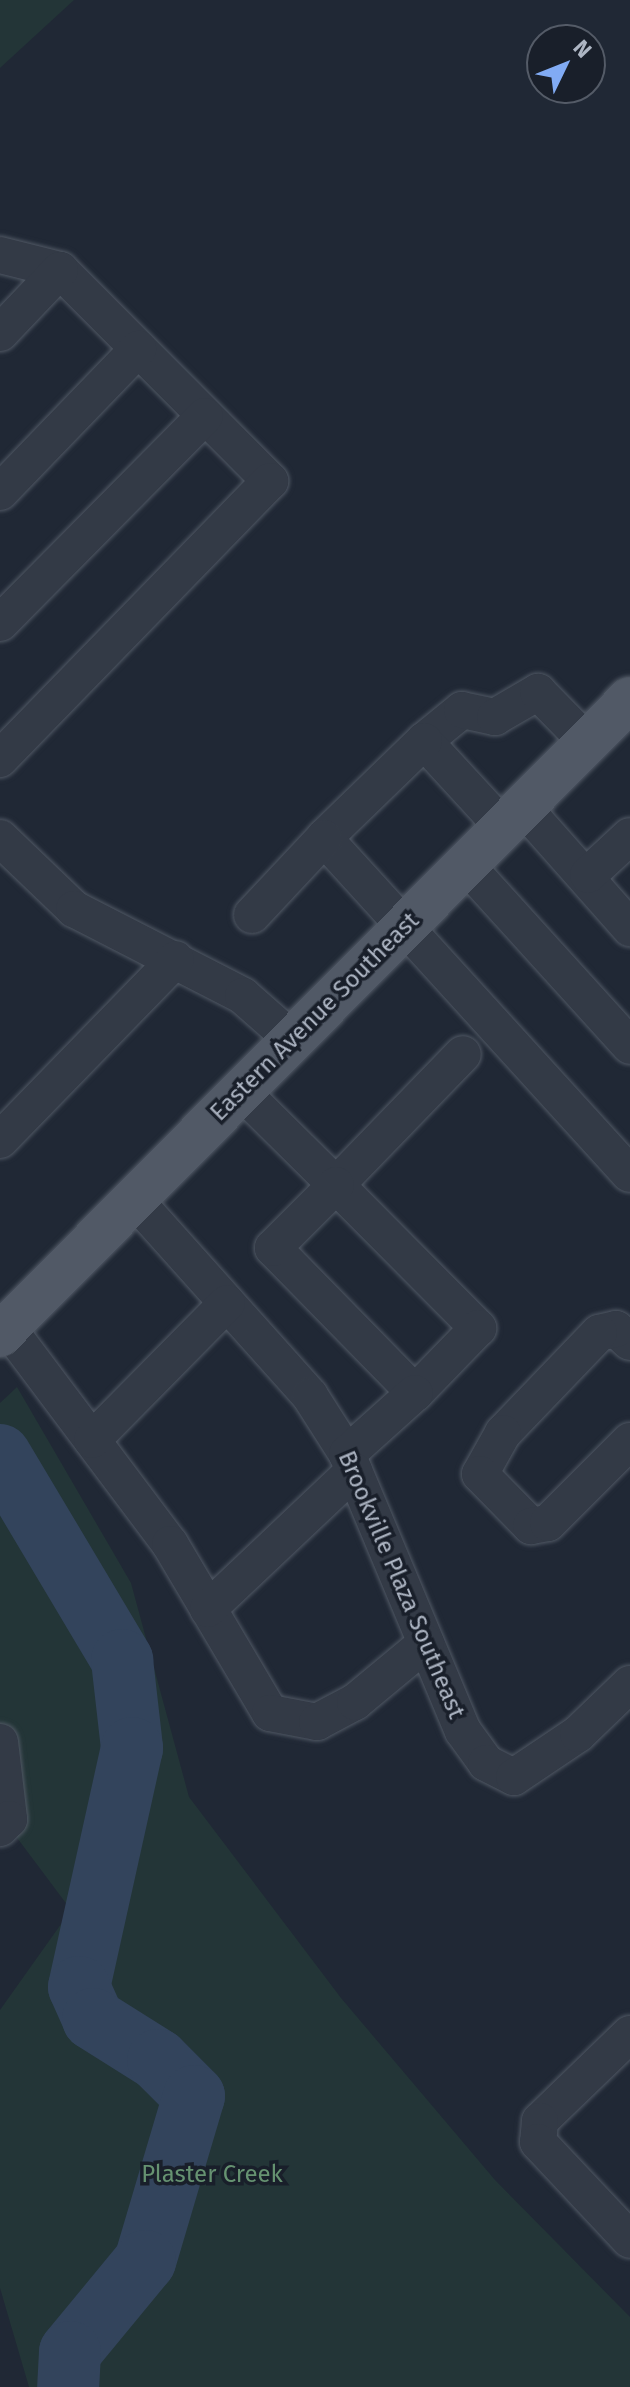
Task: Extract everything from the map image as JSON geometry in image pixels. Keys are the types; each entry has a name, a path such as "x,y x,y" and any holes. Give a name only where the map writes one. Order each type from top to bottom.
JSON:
{"main road":[{"name":"Eastern Avenue Southeast","path":"4,1331 630,699"}],"street":[{"path":"0,255 60,270 270,481 0,759"},
{"path":"0,333 60,270"},
{"path":"0,492 138,349"},
{"path":"0,623 205,416"},
{"path":"252,915 324,838 424,741 462,710 495,717 538,692 587,742"},
{"path":"424,741 513,817 588,875 630,928"},
{"path":"588,875 630,836"},
{"path":"0,838 74,909 243,996 292,1039"},
{"path":"324,838 630,1174"},
{"path":"466,865 630,1046"},
{"path":"0,1140 176,959"},
{"path":"415,1393 273,1248 463,1054"},
{"path":"208,1609 478,1328 240,1090"},
{"name":"Brookville Plaza Southeast","path":"134,1199 310,1396 350,1462 463,1731 486,1763 514,1777 578,1734 630,1684"},
{"path":"92,1440 227,1303"},
{"path":"630,1342 616,1329 599,1333 503,1433 480,1474 531,1526 548,1523 630,1441"},
{"path":"4,1331 92,1440 208,1609 270,1713 317,1722 355,1702 426,1643"},
{"path":"0,1742 9,1819 0,1828"},
{"path":"630,2034 540,2121 538,2142 630,2240"}],"green space":[{"path":"0,0 74,0 0,68"},
{"name":"Plaster Creek","path":"17,1387 131,1583 189,1797 341,1998 495,2180 630,2317 630,2387 29,2387 0,2288 0,2010 71,1910 0,1815 0,1403"}],"waterway":[{"name":"Plaster Creek","path":"0,1455 122,1660 132,1748 79,1987 93,2019 158,2060 194,2096 145,2261 70,2352 68,2387"}]}
